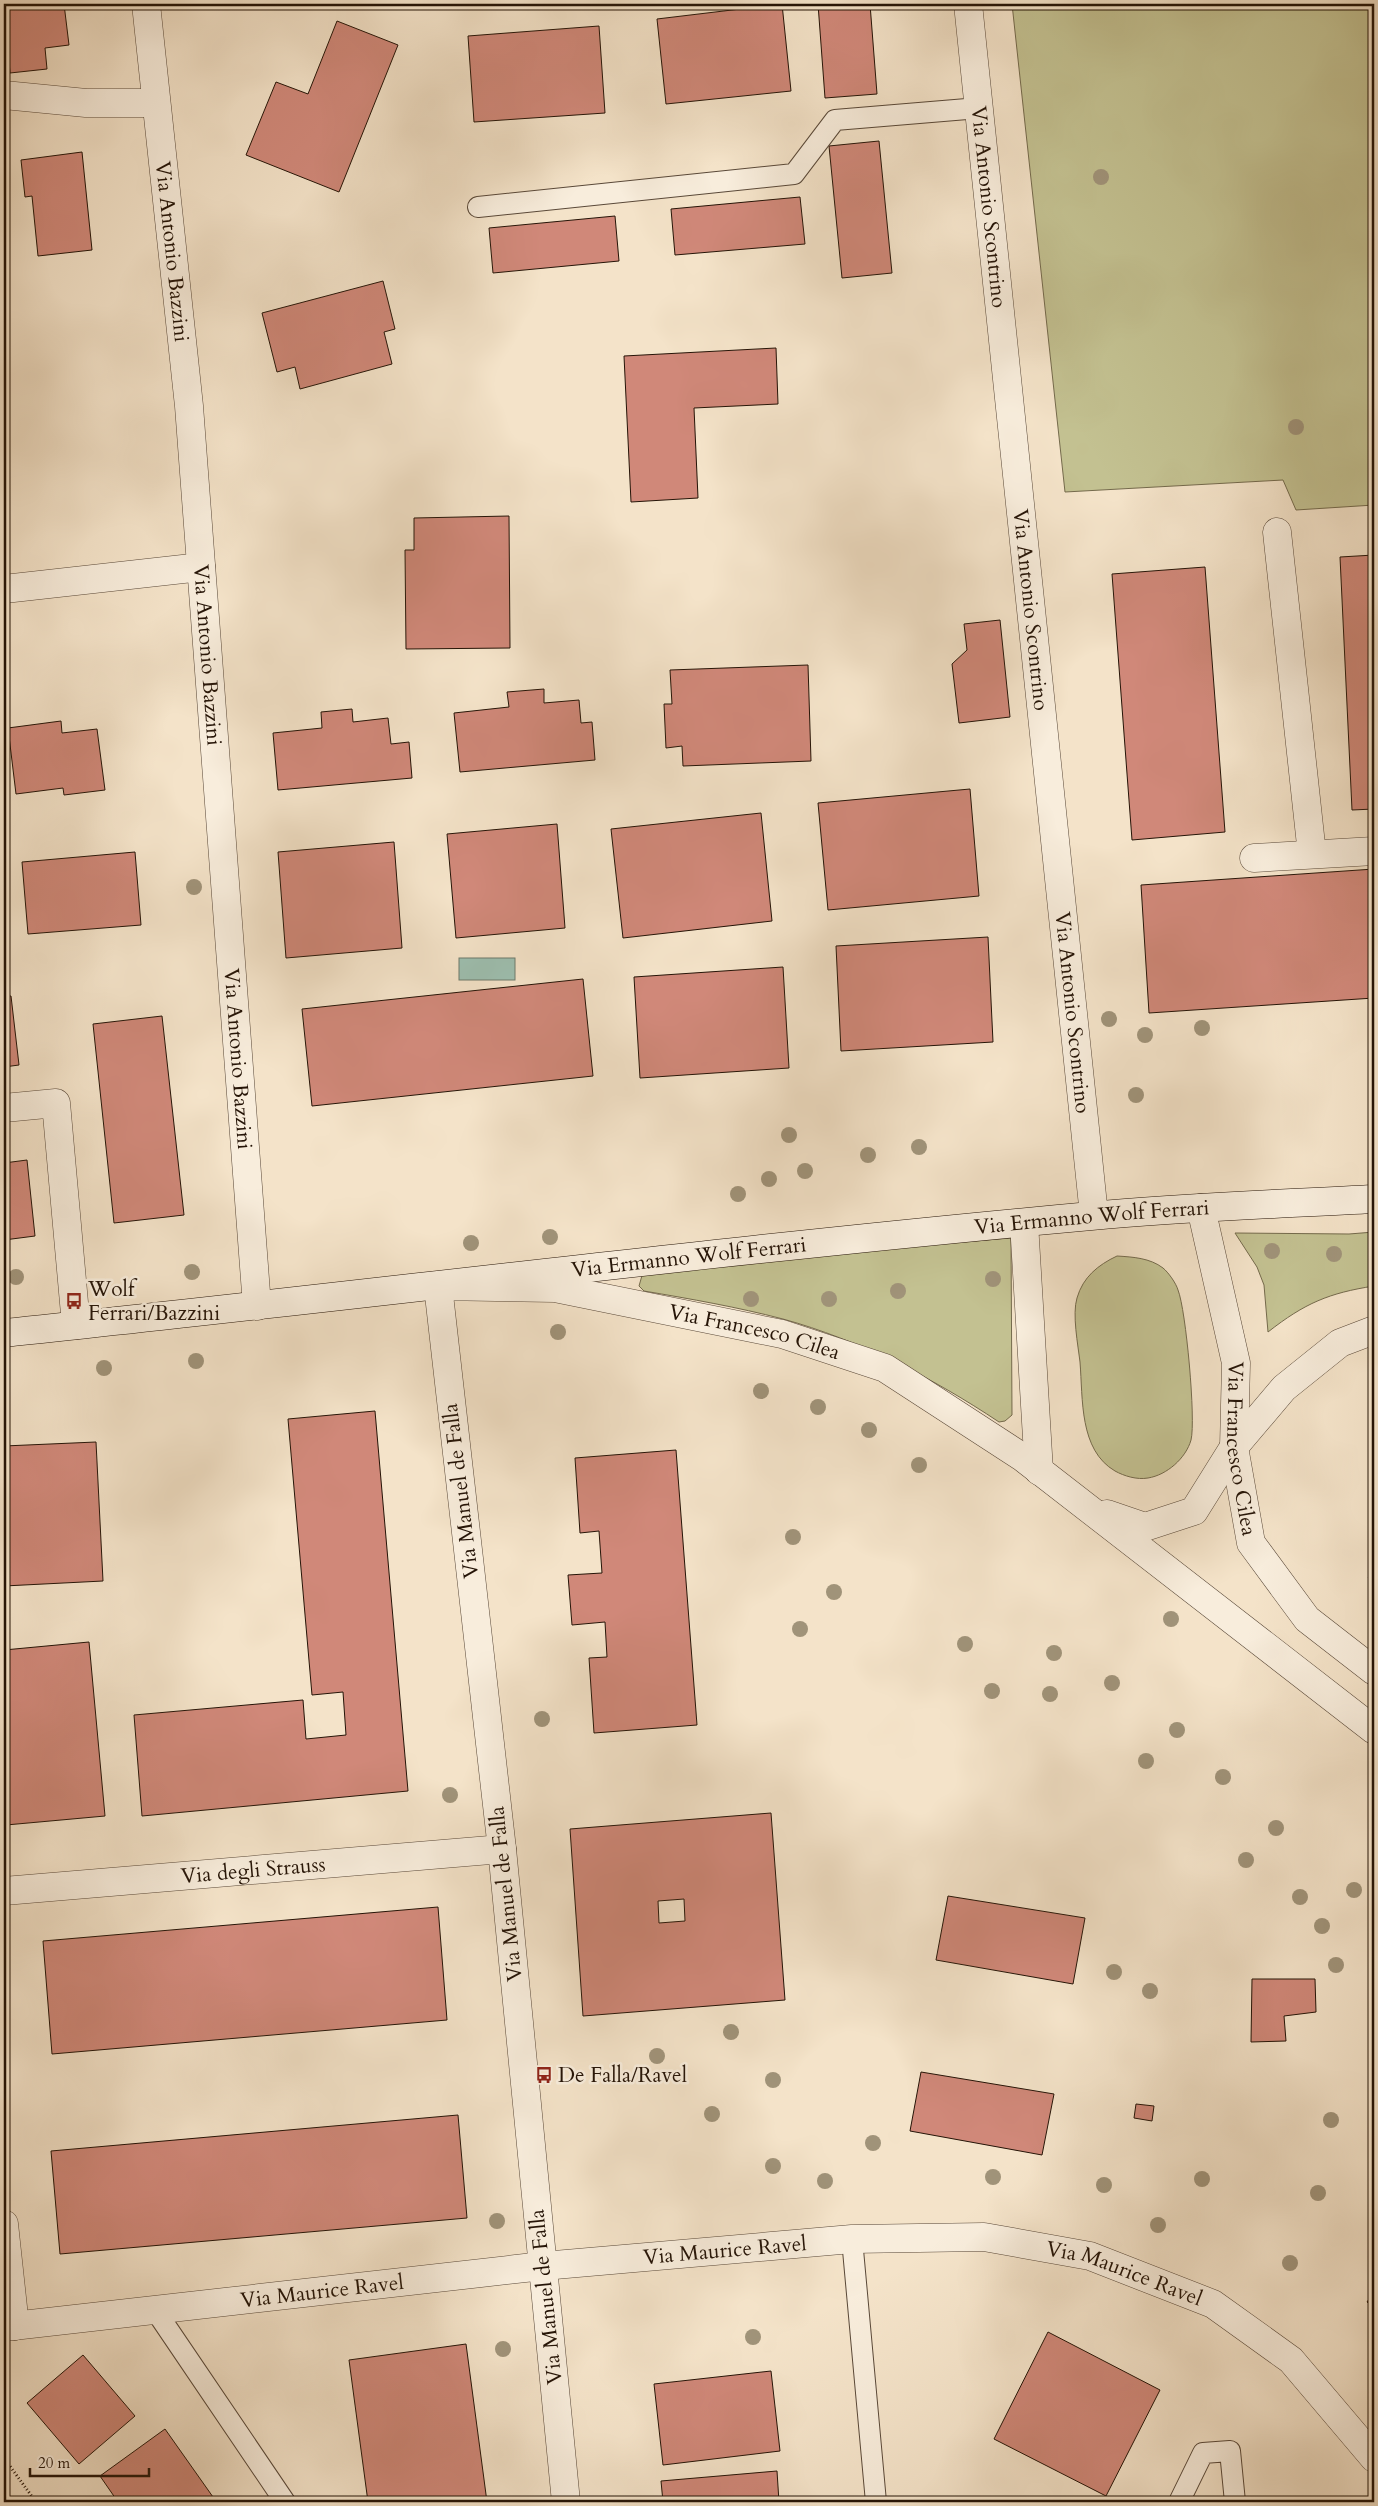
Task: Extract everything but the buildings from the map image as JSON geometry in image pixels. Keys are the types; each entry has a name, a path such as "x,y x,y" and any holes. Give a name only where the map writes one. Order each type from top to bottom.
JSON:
{"street":[{"name":"Via Antonio Bazzini","path":"146,4 189,406 257,1306"},
{"name":"Via Antonio Scontrino","path":"968,4 1094,1215"},
{"path":"4,95 86,104 156,103"},
{"path":"1277,532 1312,854"},
{"path":"4,589 201,567"},
{"path":"1254,858 1374,851"},
{"path":"4,1108 56,1103 76,1325"},
{"name":"Via Ermanno Wolf Ferrari","path":"4,1333 438,1286 627,1262 1094,1215 1374,1199"},
{"name":"Via Francesco Cilea","path":"1201,1208 1236,1363 1234,1447 1251,1543 1307,1619 1374,1671"},
{"path":"1024,1223 1039,1470"},
{"name":"Via Francesco Cilea","path":"438,1286 555,1288 782,1334 885,1368 1022,1457 1374,1730"},
{"name":"Via Manuel de Falla","path":"438,1286 502,1849 566,2502"},
{"path":"1088,1508 1145,1526 1194,1511 1234,1447 1284,1388 1340,1343 1374,1330"},
{"name":"Via degli Strauss","path":"4,1891 502,1849"},
{"path":"4,2224 9,2326"},
{"name":"Via Maurice Ravel","path":"9,2326 543,2266 852,2239 984,2237 1090,2256 1213,2304 1291,2360 1374,2458"}],"lane":[{"path":"478,207 794,174 835,120 979,108"},
{"path":"852,2239 876,2502"},
{"path":"155,2310 285,2502"},
{"path":"1179,2502 1203,2453 1230,2451 1235,2502"}],"path":[{"path":"4,2458 36,2502"}],"shaded area":[{"path":"1012,4 1374,4 1374,505 1296,510 1283,480 1065,492"},
{"path":"459,958 515,958 515,980 459,980"},
{"path":"1374,1232 1374,1286 1344,1292 1318,1301 1281,1322 1268,1332 1264,1285 1257,1267 1235,1233 1349,1234"},
{"path":"1011,1238 1012,1415 1005,1421 999,1422 922,1376 840,1338 783,1319 697,1300 644,1291 639,1286 643,1272 766,1258"},
{"path":"1117,1256 1147,1260 1165,1270 1177,1287 1184,1319 1191,1389 1191,1440 1185,1453 1175,1465 1162,1473 1148,1478 1135,1478 1122,1474 1103,1462 1089,1437 1085,1422 1075,1321 1077,1298 1087,1278 1104,1263"}],"place":[{"name":"Wolf Ferrari/Bazzini","path":"74,1301"},
{"name":"De Falla/Ravel","path":"544,2075"}]}
